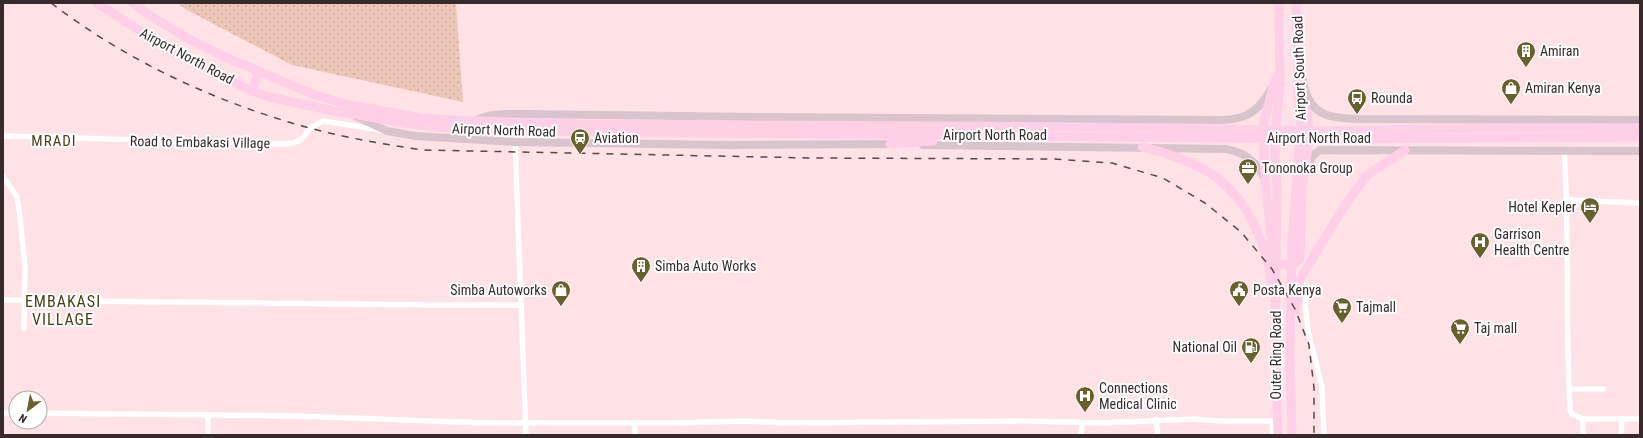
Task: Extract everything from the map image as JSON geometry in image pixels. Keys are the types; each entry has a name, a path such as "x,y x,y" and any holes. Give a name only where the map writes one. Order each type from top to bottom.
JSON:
{"main road":[{"name":"Airport North Road","path":"97,3 171,51 252,90 298,104 352,115 403,123 450,128 520,131 974,135 1092,131"},
{"name":"Airport North Road","path":"133,3 149,15 194,42 315,95 346,104 421,118 581,124 1092,131 1319,138 1640,128"},
{"name":"Airport South Road","path":"1275,156 1276,124 1280,84 1279,3"},
{"name":"Airport South Road","path":"1296,3 1298,54 1297,86 1301,125 1298,157"},
{"name":"Airport North Road","path":"1298,54 1304,87 1310,101 1319,111 1334,118 1640,120"},
{"path":"1280,70 1274,83 1263,125 1265,179 1273,257 1278,263 1285,265 1295,263 1300,259 1302,188 1309,140 1310,124 1297,86"},
{"path":"252,90 259,71"},
{"name":"Airport North Road","path":"474,121 489,116 511,114 903,118 1237,119 1258,107 1267,96 1274,83"},
{"name":"Airport North Road","path":"352,115 387,131 416,136 515,142 728,145 890,144 1200,148 1233,150 1244,154 1253,162 1265,179"},
{"name":"Airport North Road","path":"1487,132 1640,137"},
{"path":"890,144 945,140 974,135"},
{"path":"1142,148 1177,157 1208,171 1226,185 1240,199 1249,212 1266,255 1276,311"},
{"name":"Airport North Road","path":"1302,188 1312,156 1320,150 1640,151"},
{"path":"1292,320 1298,301 1300,279 1345,204 1367,175 1405,150"},
{"name":"Outer Ring Road","path":"1275,156 1277,188 1276,311 1278,435"},
{"name":"Outer Ring Road","path":"1292,435 1290,353 1292,320 1292,234 1298,157"}],"street":[{"name":"Road to Embakasi Village","path":"3,136 283,144 294,143 303,138 310,128 323,120 387,131"},
{"path":"515,142 526,435"},
{"path":"1564,150 1567,200 1567,343 1570,409 1572,414 1583,419 1640,419"},
{"path":"3,176 17,197 19,209 25,266 24,329"},
{"path":"1567,200 1640,203"},
{"path":"1300,259 1308,330 1322,387 1324,435"},
{"path":"3,300 520,305"},
{"path":"1569,389 1603,389"},
{"path":"48,413 297,416 486,423 744,421 788,423 1029,421 1125,423 1156,420 1272,421 1273,435"},
{"path":"208,416 208,435"},
{"path":"1583,419 1583,435"},
{"path":"1621,435 1622,419"},
{"path":"1156,420 1158,435"},
{"path":"1081,435 1082,422"},
{"path":"635,423 635,435"}],"shaded area":[{"path":"177,3 456,3 463,102 292,65 187,10"}],"railway":[{"path":"51,3 109,43 139,60 202,91 268,116 302,126 347,137 408,148 423,150 813,158 1055,159 1112,163 1163,178 1205,203 1241,232 1272,269 1295,309 1309,345 1314,388 1314,435"}],"place":[{"name":"Amiran","path":"1526,68"},
{"name":"Amiran Kenya","path":"1511,105"},
{"name":"Rounda","path":"1357,115"},
{"name":"Aviation","path":"580,155"},
{"name":"Tononoka Group","path":"1248,185"},
{"name":"Hotel Kepler","path":"1590,224"},
{"name":"Garrison Health Centre","path":"1480,259"},
{"name":"Simba Auto Works","path":"641,283"},
{"name":"Simba Autoworks","path":"561,307"},
{"name":"Posta Kenya","path":"1239,307"},
{"name":"Tajmall","path":"1342,324"},
{"name":"Taj mall","path":"1460,345"},
{"name":"National Oil","path":"1251,364"},
{"name":"Connections Medical Clinic","path":"1085,413"}],"district":[{"name":"MRADI","path":"54,141"},
{"name":"EMBAKASI VILLAGE","path":"63,310"}]}
